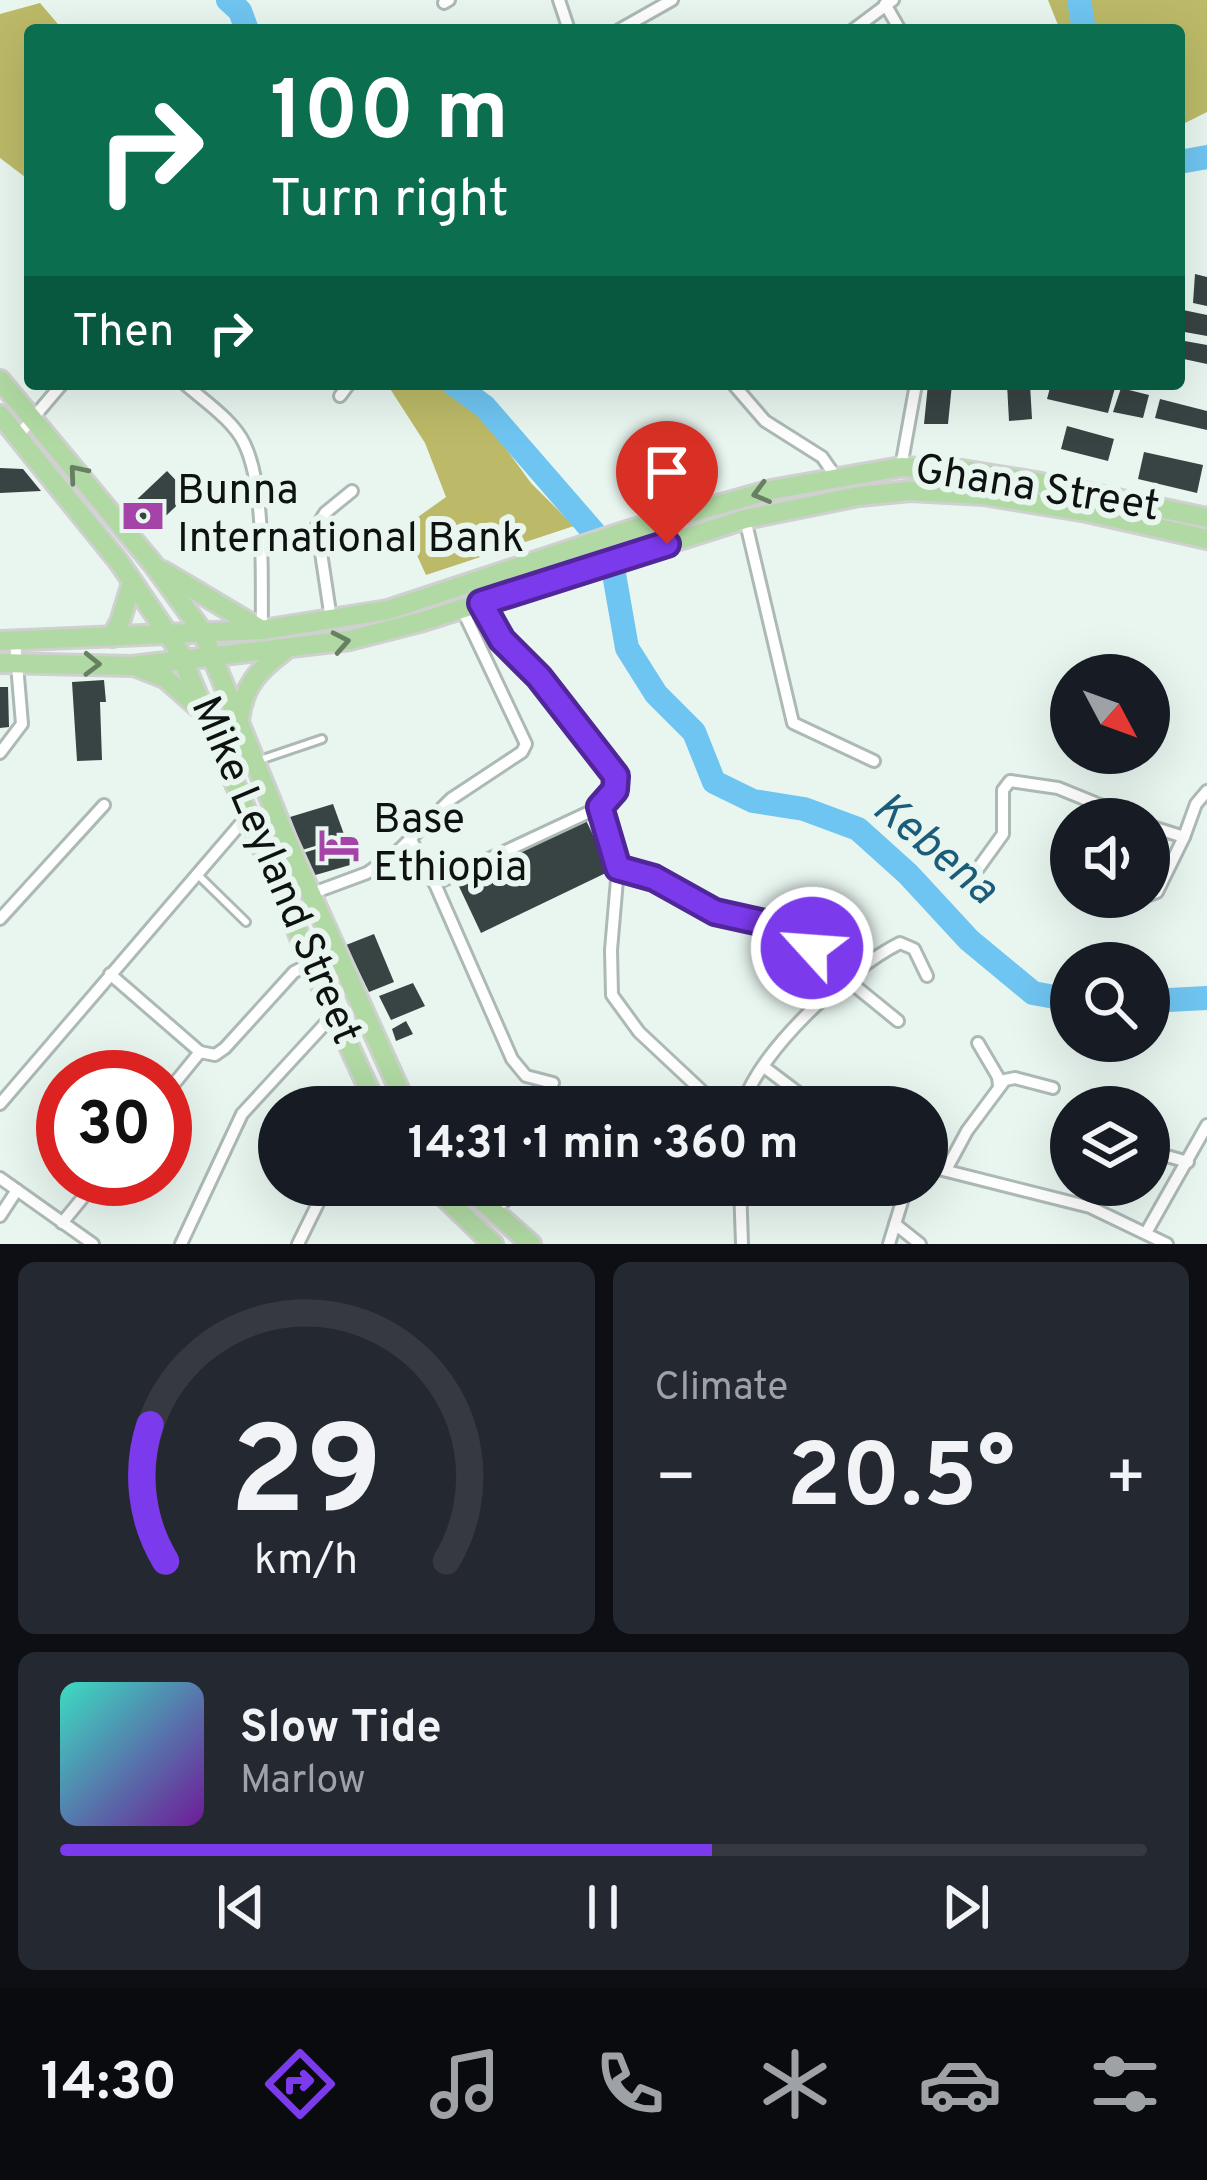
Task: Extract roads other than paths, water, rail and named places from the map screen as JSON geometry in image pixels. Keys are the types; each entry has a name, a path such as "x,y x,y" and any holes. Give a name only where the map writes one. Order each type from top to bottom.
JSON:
{"main road":[{"name":"Mike Leyland Street","path":"0,380 153,564 202,631 253,762 396,1086"},
{"name":"Mike Leyland Street","path":"7,429 92,527 183,660 368,1086"},
{"name":"Ghana Street","path":"8,641 262,630 388,610 630,530 771,490 901,467 962,470 1207,518"},
{"name":"Ghana Street","path":"9,663 132,666 286,650 385,633 745,519 844,498 946,491 1033,501 1207,539"},
{"path":"1153,528 1157,505"},
{"path":"684,515 691,536"},
{"path":"153,564 262,630"},
{"path":"112,637 132,583"},
{"path":"238,724 245,689 266,664 286,650"},
{"path":"132,666 165,678 208,717"},
{"path":"454,1206 494,1244"},
{"path":"484,1206 531,1244"}],"street":[{"path":"630,24 672,0"},
{"path":"861,24 889,2"},
{"path":"7,429 34,419 57,390"},
{"path":"192,390 231,426 249,456 260,534 262,630"},
{"path":"340,396 344,390"},
{"path":"739,390 765,421 822,457 836,476"},
{"path":"901,467 915,390"},
{"path":"331,619 316,526 352,491"},
{"path":"745,519 793,724 874,761"},
{"path":"435,884 600,807 615,790 616,776 539,677 502,640 481,603"},
{"path":"313,893 367,872 411,840 451,799 515,758 526,744 461,609"},
{"path":"0,753 22,724 8,641"},
{"path":"969,881 1003,834 1003,790 1010,781 1058,788 1083,798"},
{"path":"1170,866 1196,804 1207,791"},
{"path":"0,919 104,805"},
{"path":"600,807 618,868 612,995 639,1032 696,1086"},
{"path":"0,1103 249,814"},
{"path":"1170,833 1184,837"},
{"path":"411,840 512,1059 526,1076 553,1083"},
{"path":"618,868 654,878 715,912 791,934 898,1021"},
{"path":"754,1086 764,1067 868,958 900,944 914,949 927,976"},
{"path":"110,974 200,1052 215,1055 275,991 310,961 336,950"},
{"path":"181,1244 242,1114 334,1013"},
{"path":"978,1043 999,1086"},
{"path":"192,1062 200,1052"},
{"path":"764,1067 789,1086"},
{"path":"948,1167 1005,1080 1050,1087"},
{"path":"1148,1231 1205,1133"},
{"path":"1170,1157 1188,1162"},
{"path":"948,1171 1090,1207 1167,1244"},
{"path":"0,1178 92,1244"},
{"path":"0,1216 17,1190"},
{"path":"62,1223 76,1206"},
{"path":"298,1244 317,1206"},
{"path":"490,1212 498,1206"},
{"path":"741,1206 742,1244"},
{"path":"889,1244 901,1206"},
{"path":"895,1224 920,1244"}],"lane":[{"path":"253,762 322,739"},
{"path":"197,874 246,922"}],"waterway":[{"name":"Kebena","path":"228,0 245,24"},
{"path":"1079,0 1083,24"},
{"path":"1185,161 1207,157"},
{"name":"Kebena","path":"462,390 485,407 610,551 627,648 656,694 694,732 714,782 753,801 804,809 858,829 969,940 1033,993 1050,996"},
{"name":"Kebena","path":"1170,1000 1207,998"}],"place":[{"name":"Bunna International Bank","path":"143,516"},
{"name":"Base Ethiopia","path":"339,845"}]}
